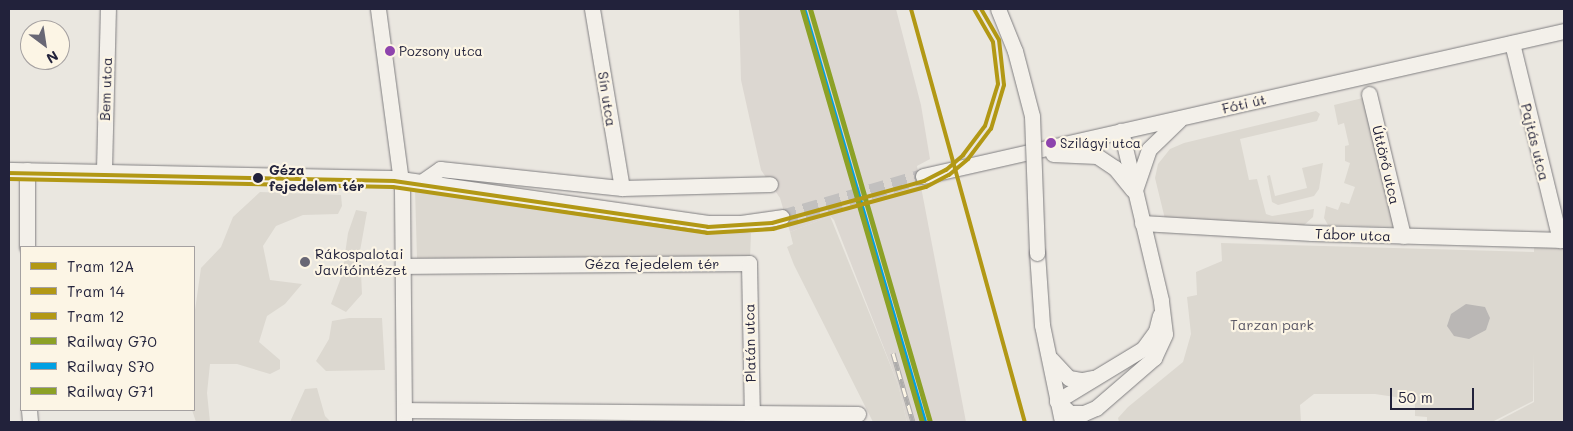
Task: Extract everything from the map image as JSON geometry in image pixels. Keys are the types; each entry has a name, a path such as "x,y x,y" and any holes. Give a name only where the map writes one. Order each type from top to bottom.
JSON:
{"street":[{"name":"Bem utca","path":"104,170 108,9"},
{"path":"378,9 400,178 404,266 404,416 751,417 858,414"},
{"name":"Sín utca","path":"592,9 622,188"},
{"path":"998,9 1016,51 1032,116 1040,298 1062,422"},
{"name":"Fóti út","path":"923,176 1019,156 1564,31"},
{"name":"Pajtás utca","path":"1512,44 1562,240"},
{"name":"Úttörő utca","path":"1369,94 1402,236"},
{"path":"1135,193 1149,149 1180,118"},
{"path":"1058,401 1070,413 1084,413 1110,397 1158,353 1165,334 1162,308 1122,131"},
{"path":"1019,156 1082,153 1097,156 1115,168 1135,193"},
{"path":"423,180 440,169 622,188 770,184"},
{"path":"9,170 104,170 400,178 708,223 740,223 782,216"},
{"path":"27,170 27,246"},
{"name":"Tábor utca","path":"1142,223 1402,236 1562,240"},
{"name":"Géza fejedelem tér","path":"404,266 749,263"},
{"name":"Platán utca","path":"749,263 751,417"},
{"path":"1058,401 1143,349 1156,331 1162,308"},
{"path":"1049,356 1064,374 1075,380 1089,379 1107,372"},
{"path":"1094,422 1110,397"}],"shaded area":[{"path":"739,9 896,9 921,105 930,159 917,166 966,422 907,422 898,384 834,220 830,216 790,232 780,198 761,170 741,80"},
{"path":"1466,304 1485,307 1490,318 1486,330 1469,339 1454,336 1447,326 1451,314"}],"green space":[{"path":"1375,95 1396,227 1328,225 1324,218 1326,206 1338,210 1341,202 1349,204 1355,187 1344,183 1350,163 1345,161 1345,146 1349,145 1344,123 1338,125 1334,105"},
{"path":"1316,111 1320,114 1317,121 1240,139 1249,180 1257,179 1266,214 1272,216 1314,209 1313,217 1303,226 1165,219 1155,178 1158,164 1170,149 1184,143"},
{"path":"1323,163 1319,189 1314,196 1278,205 1272,202 1267,176 1270,175 1275,196 1307,188 1302,168"},
{"path":"436,188 691,230 751,233 750,260 417,258 415,189"},
{"path":"260,192 341,195 342,206 338,214 303,215 276,226 263,246 270,280 302,284 285,304 267,316 259,342 280,360 280,369 270,374 237,364 210,364 207,393 210,422 196,422 192,411 195,411 195,310 201,268 221,247 233,217"},
{"path":"356,210 367,212 360,251 362,294 346,312 331,304 342,275 348,233"},
{"path":"830,216 898,384 907,422 873,422 794,265 787,247 793,244 790,232"},
{"name":"Tarzan park","path":"1534,239 1564,241 1564,422 1496,422 1534,402 1534,354 1533,401 1492,422 1427,422 1427,417 1415,416 1415,400 1375,394 1314,394 1300,405 1301,422 1119,422 1118,418 1128,407 1183,362 1191,334 1187,297 1197,295 1196,272 1222,261 1221,243 1534,252"},
{"path":"349,318 382,318 385,370 326,371 316,361 329,339 332,321"},
{"path":"317,388 325,416 331,422 290,422 305,389"}],"tunnel":[{"path":"782,217 923,176"}],"railway":[{"path":"893,353 913,422"}],"tram line":[{"name":"14","path":"911,9 1025,422"},
{"name":"12A","path":"9,173 394,181 708,227 772,223 924,181 946,170 963,155 985,126 998,84 993,42 974,9"},
{"name":"12","path":"9,179 393,187 707,233 773,229 926,187 949,175 968,159 991,129 1004,85 999,40 981,9"}],"rail line":[{"name":"G71","path":"802,9 922,422"},
{"name":"G70","path":"810,9 930,422"},
{"name":"S70","path":"804,11 924,422"}],"place":[{"name":"Pozsony utca","path":"390,51"},
{"name":"Szilágyi utca","path":"1051,143"},
{"name":"Géza fejedelem tér","path":"258,178"},
{"name":"Rákospalotai Javítóintézet","path":"305,262"}]}
